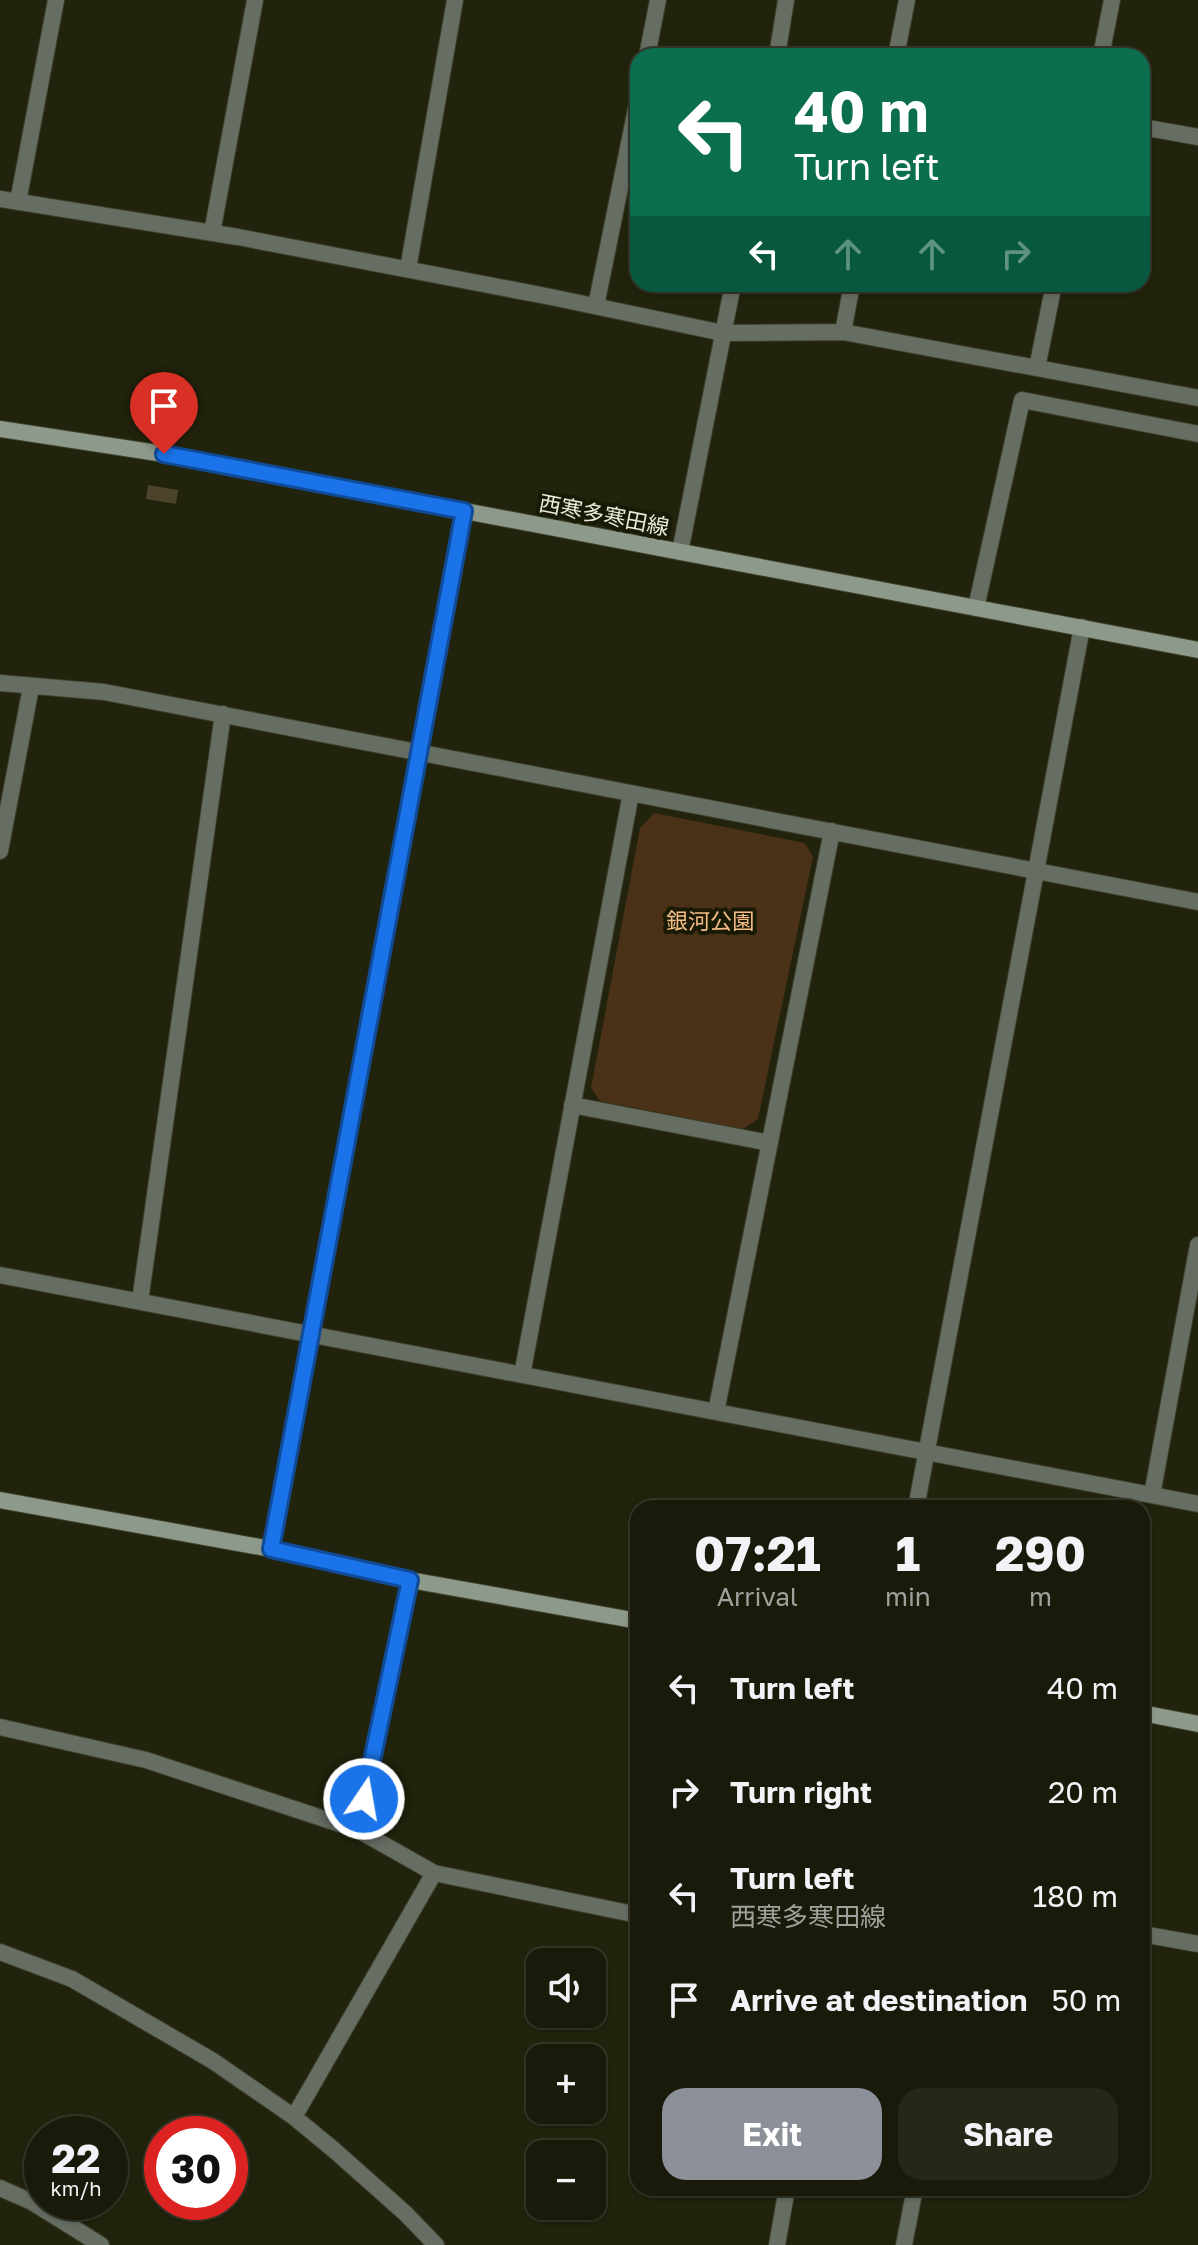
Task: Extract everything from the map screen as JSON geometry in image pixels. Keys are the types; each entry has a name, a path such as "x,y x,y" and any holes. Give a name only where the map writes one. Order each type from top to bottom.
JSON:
{"main road":[{"name":"西寒多寒田線","path":"0,429 164,454 1198,650"},
{"path":"0,1500 630,1620"},
{"path":"1150,1715 1198,1724"}],"street":[{"path":"18,202 56,0"},
{"path":"212,233 255,0"},
{"path":"408,269 455,0"},
{"path":"649,48 658,0"},
{"path":"778,48 786,0"},
{"path":"898,48 907,0"},
{"path":"1103,48 1112,0"},
{"path":"1150,128 1198,137"},
{"path":"596,306 630,138"},
{"path":"0,199 408,269 723,333 843,332 1198,398"},
{"path":"680,552 731,292"},
{"path":"843,332 850,292"},
{"path":"1037,368 1052,292"},
{"path":"976,608 1022,400 1198,434"},
{"path":"271,1549 464,511"},
{"path":"917,1500 1082,627"},
{"path":"0,683 104,692 1198,902"},
{"path":"0,851 31,687"},
{"path":"140,1301 223,714"},
{"path":"522,1375 631,793"},
{"path":"716,1412 832,831"},
{"path":"572,1105 770,1143"},
{"path":"1152,1495 1198,1245"},
{"path":"0,1275 1198,1504"},
{"path":"358,1830 410,1580"},
{"path":"0,1727 146,1760 358,1830 434,1873 630,1913"},
{"path":"294,2117 434,1873"},
{"path":"1150,1935 1198,1944"},
{"path":"0,1952 72,1979 213,2061 294,2117 405,2213 436,2245"},
{"path":"0,2188 32,2202 101,2245"},
{"path":"777,2245 786,2196"},
{"path":"904,2245 913,2196"}],"green space":[{"name":"銀河公園","path":"654,813 805,843 813,857 758,1119 743,1129 600,1101 591,1088 640,828"}],"building":[{"path":"148,485 178,490 176,504 146,499"}],"route":[{"path":"164,454 464,511 271,1549 410,1580 364,1799"}]}
